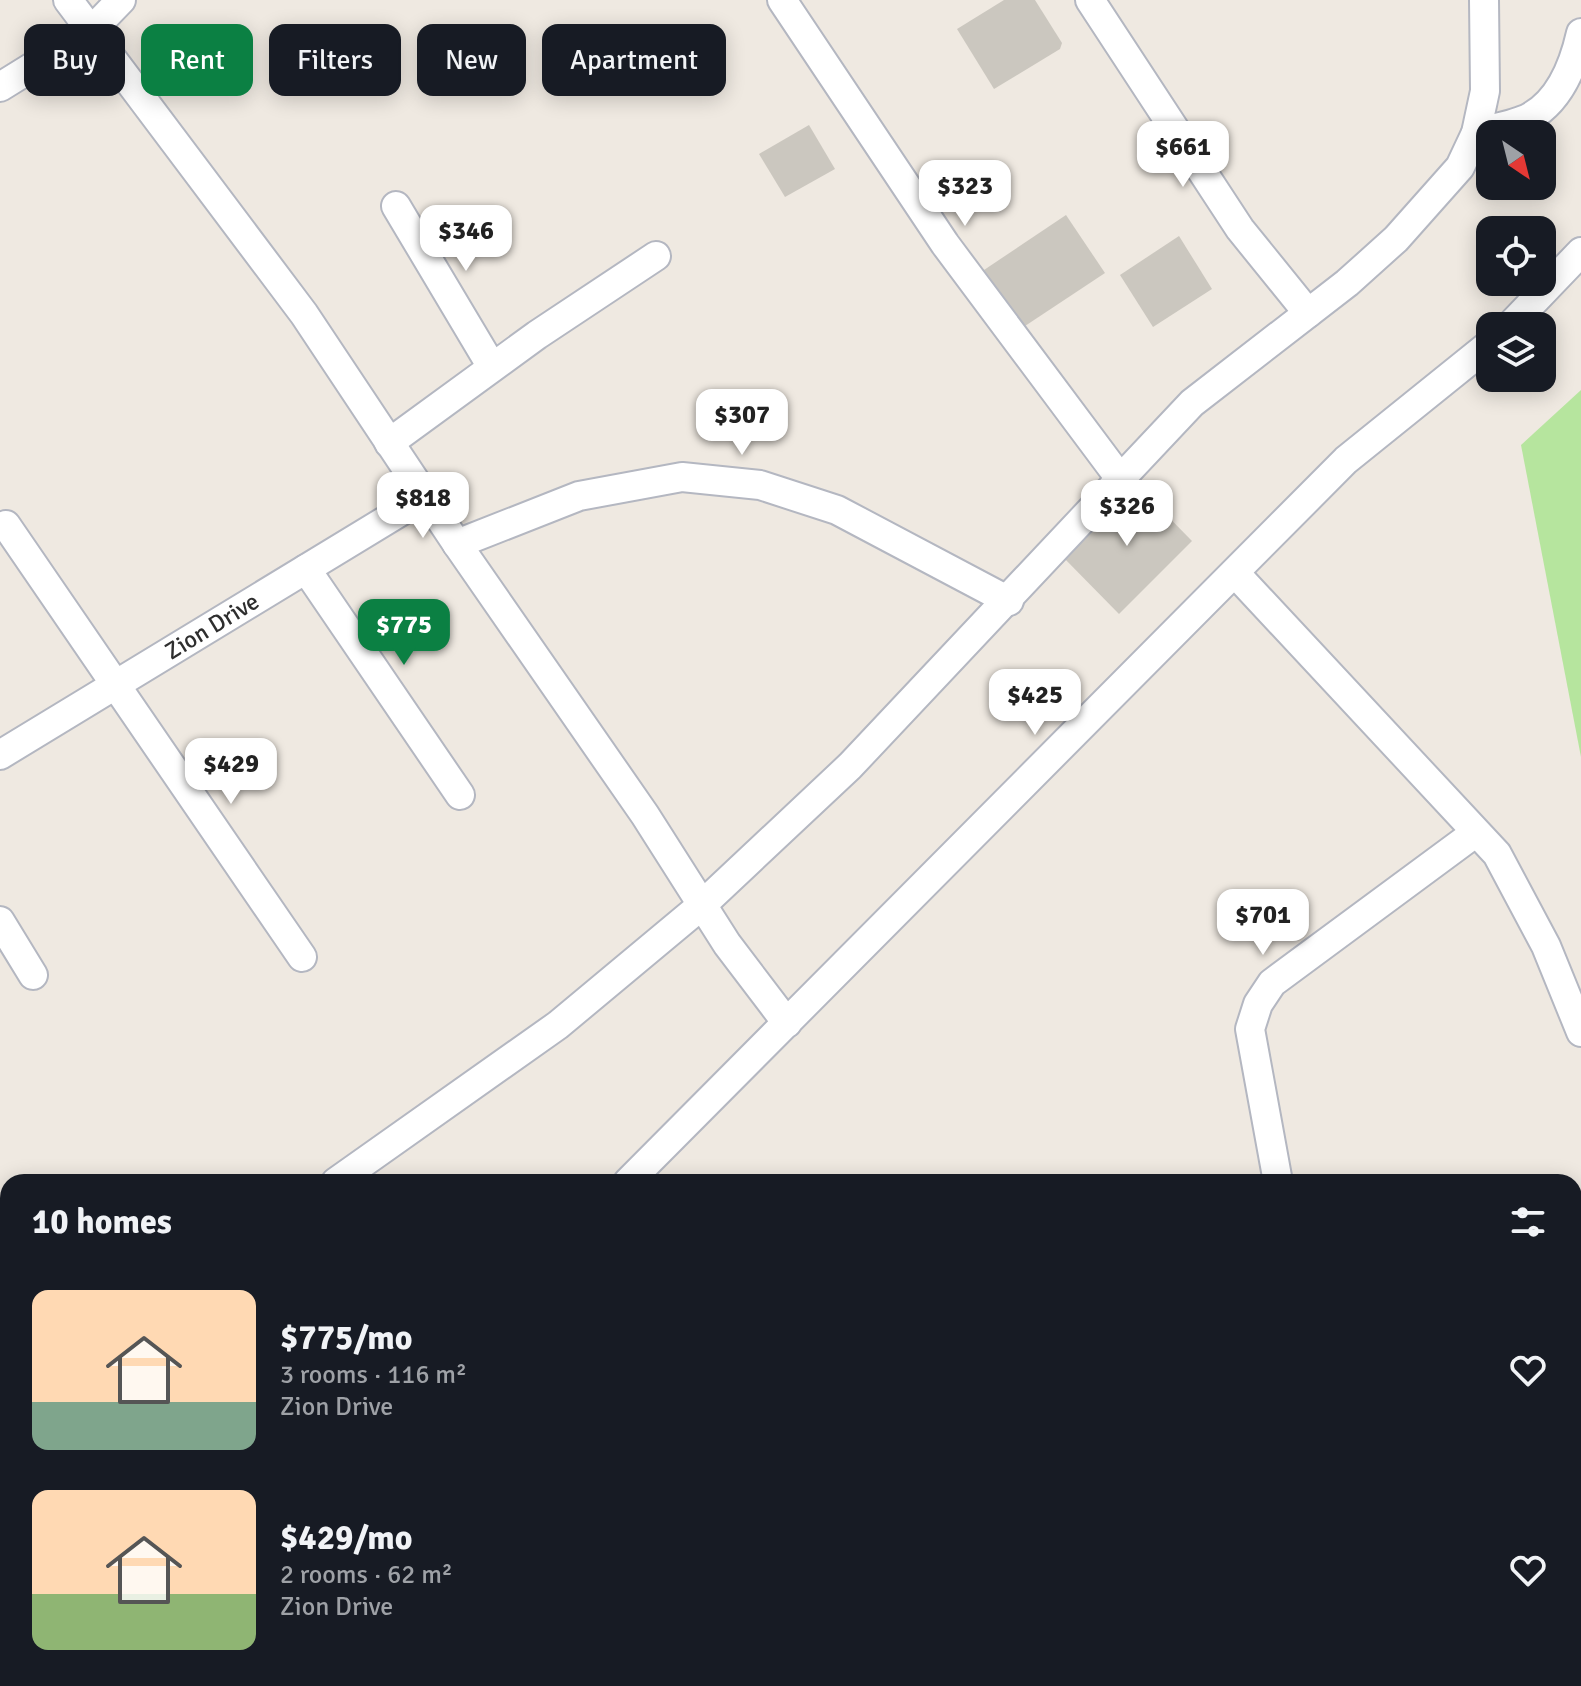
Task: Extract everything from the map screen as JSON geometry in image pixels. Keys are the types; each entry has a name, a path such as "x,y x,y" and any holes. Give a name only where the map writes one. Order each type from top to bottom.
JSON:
{"street":[{"path":"68,0 87,24"},
{"path":"98,24 121,0"},
{"path":"782,0 945,244 1119,477"},
{"path":"1090,0 1240,229 1308,313"},
{"path":"1479,120 1485,91 1484,0"},
{"path":"1521,120 1531,117 1554,95 1574,66 1581,33"},
{"path":"0,87 24,72"},
{"path":"125,74 304,314 457,544 645,815 727,944 787,1023"},
{"path":"347,1174 558,1025 702,905 850,766 1009,601 1119,477 1192,403 1347,283 1422,211 1460,167 1476,133"},
{"path":"396,206 492,367"},
{"path":"1523,312 1581,252"},
{"path":"389,443 492,367 656,256"},
{"path":"636,1174 1346,460 1476,355"},
{"path":"457,544 579,496 682,477 760,485 837,510 1009,601"},
{"name":"Zion Drive","path":"0,755 426,496"},
{"path":"6,525 302,957"},
{"path":"306,569 460,795"},
{"path":"1235,573 1497,854 1522,895 1581,1032"},
{"path":"1277,1174 1250,1029 1258,1004 1272,983 1475,833"},
{"path":"0,921 33,975"}],"green space":[{"path":"1581,390 1581,757 1521,445"}],"building":[{"path":"1004,0 1035,0 1062,43 1060,49 994,89 957,29"},
{"path":"809,125 835,169 785,197 759,154"},
{"path":"1066,215 1105,273 1022,328 984,270"},
{"path":"1179,236 1212,289 1153,327 1120,275"},
{"path":"1135,483 1192,541 1119,614 1062,556"}]}
